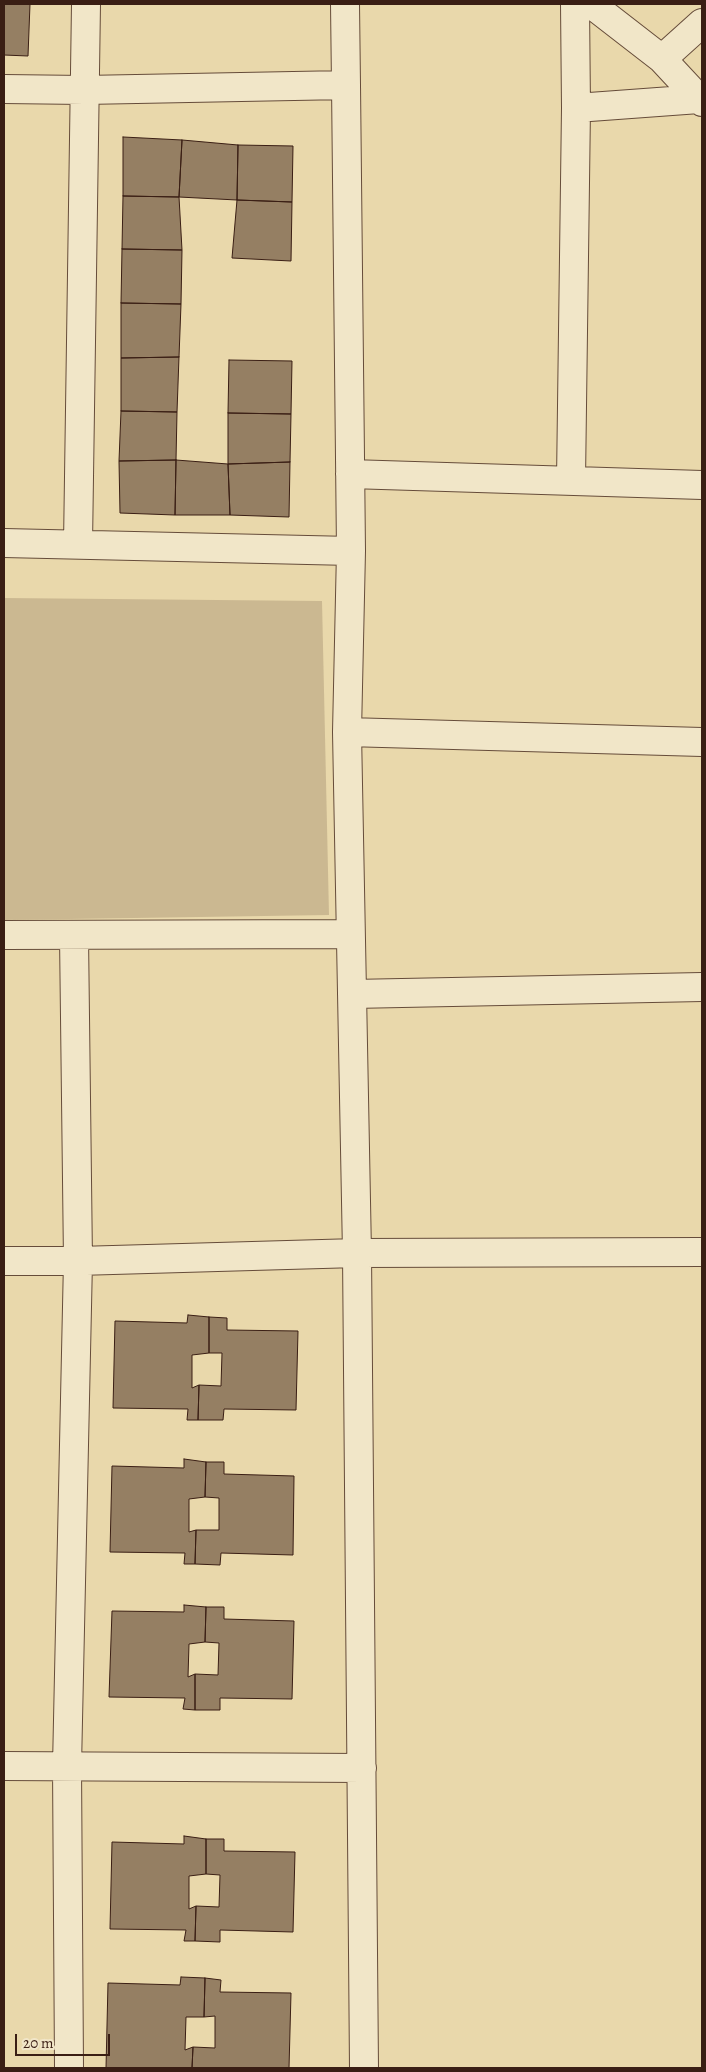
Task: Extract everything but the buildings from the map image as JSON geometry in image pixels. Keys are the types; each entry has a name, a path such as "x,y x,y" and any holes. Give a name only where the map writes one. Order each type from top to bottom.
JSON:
{"street":[{"path":"78,544 86,4"},
{"path":"571,480 576,108 575,4"},
{"path":"591,4 662,59 701,101"},
{"path":"348,5 346,85 351,551 347,732 356,1253 364,2068"},
{"path":"662,59 702,23"},
{"path":"4,89 84,90 346,85"},
{"path":"576,108 701,101"},
{"path":"350,474 702,485"},
{"path":"4,543 351,551"},
{"path":"347,732 702,742"},
{"path":"4,935 350,934"},
{"path":"69,2068 67,1766 78,1261 74,936"},
{"path":"352,994 702,987"},
{"path":"4,1261 78,1261 356,1253 702,1252"},
{"path":"4,1766 362,1768"}],"shaded area":[{"path":"4,598 322,601 329,915 4,920"}]}
